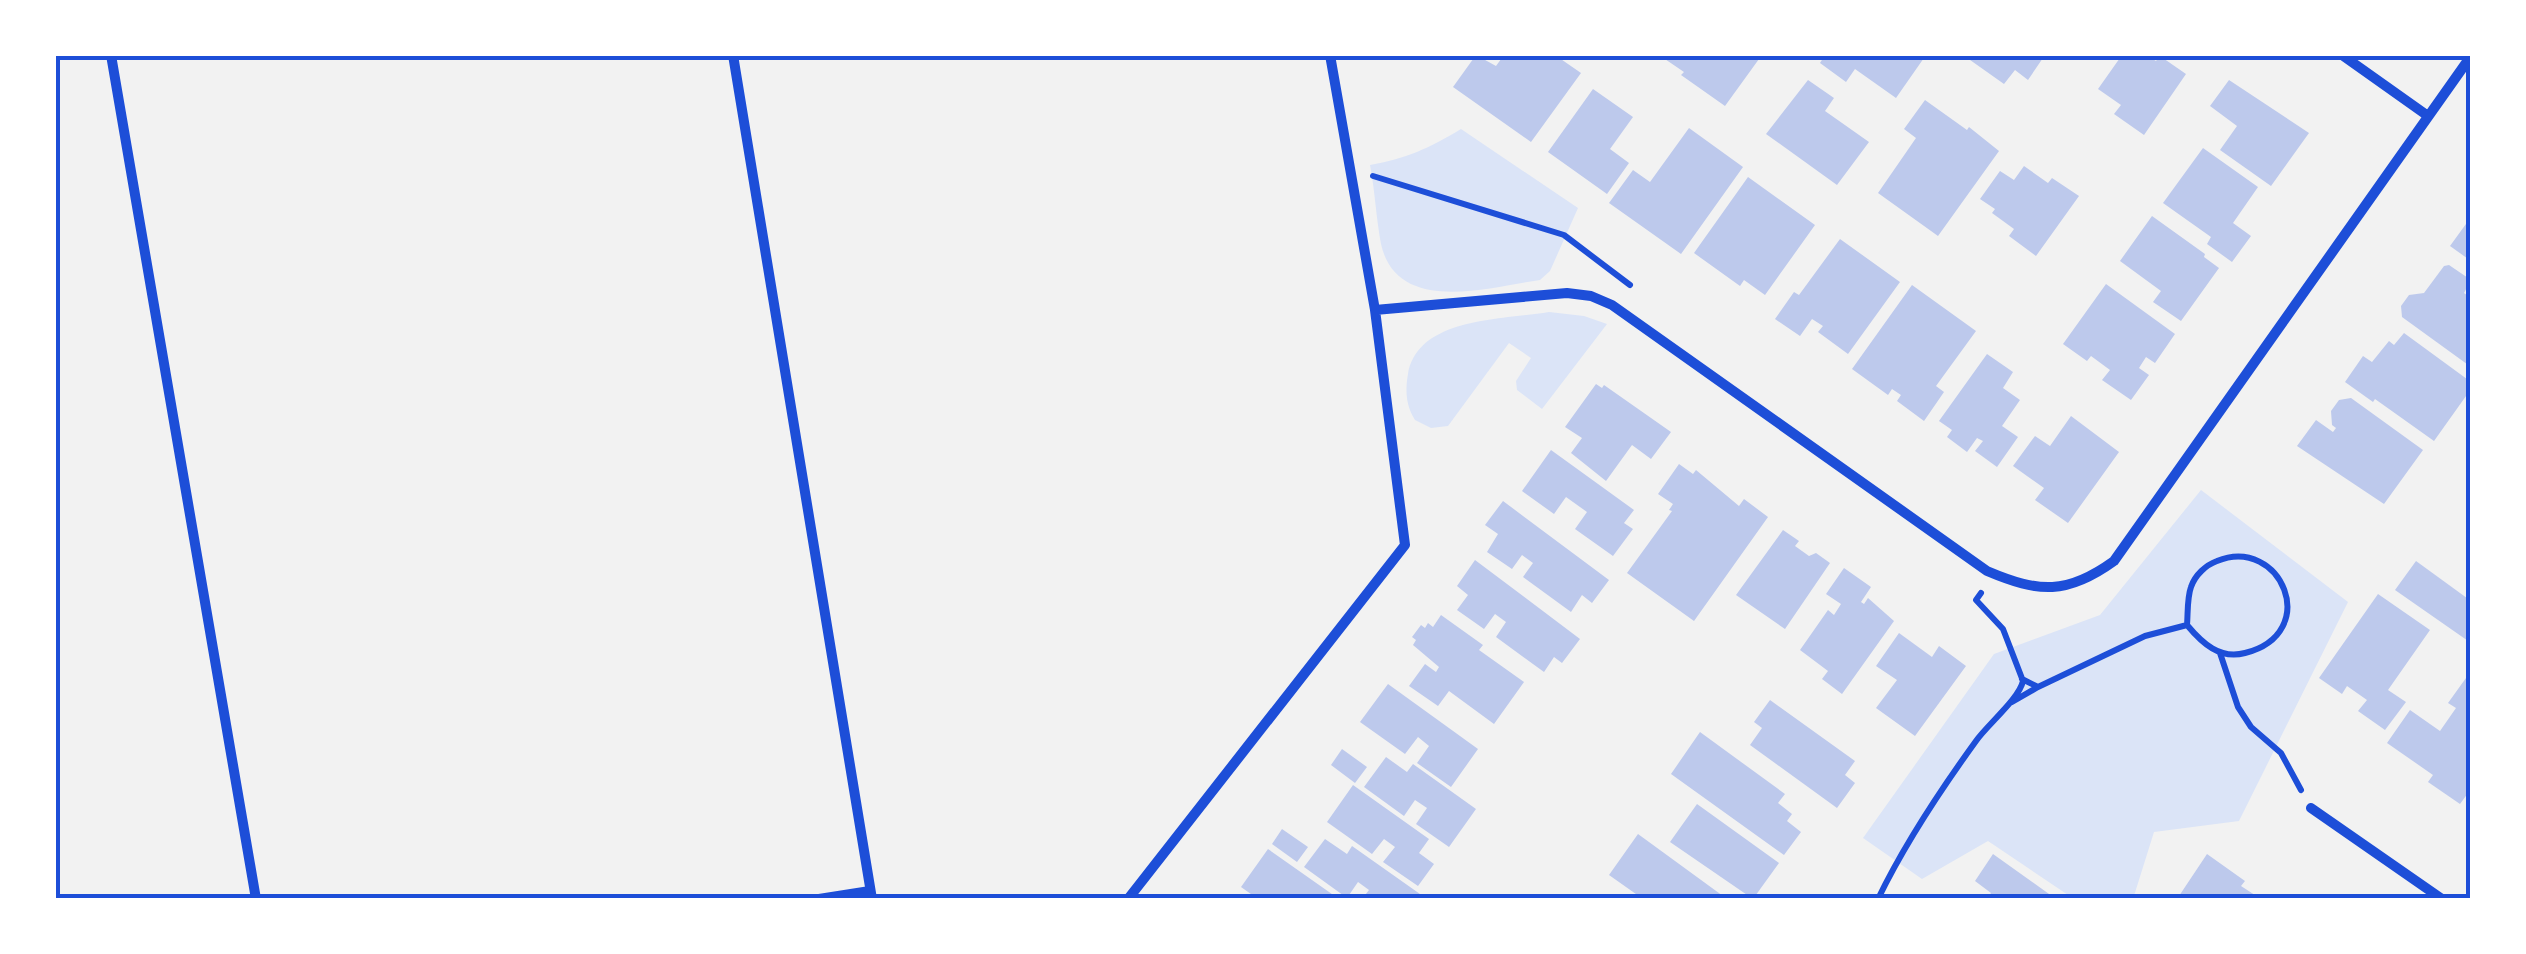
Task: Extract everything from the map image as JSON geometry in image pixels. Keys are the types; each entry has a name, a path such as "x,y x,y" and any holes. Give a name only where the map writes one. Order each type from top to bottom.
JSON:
{"street":[{"path":"111,55 256,899"},
{"path":"732,55 871,895 818,899"},
{"path":"1128,899 1405,545 1375,310 1330,55"},
{"path":"2342,55 2428,116"},
{"path":"1375,310 1567,292 1591,296 1612,305 1994,574 2035,587 2076,584 2114,560 2471,56"},
{"path":"2312,808 2442,899"}],"path":[{"path":"1350,169 1564,236 1642,294"},
{"path":"2239,557 2259,562 2275,572 2284,586 2289,612 2275,638 2260,650 2236,656 2220,652 2200,641 2187,625 2191,586 2210,564 2239,557"},
{"path":"1878,899 1900,854 1934,801 1991,720 2022,688 2003,629 1976,600 1994,574"},
{"path":"2006,705 2145,636 2187,625"},
{"path":"2220,652 2238,707 2251,728 2281,753 2312,808"},
{"path":"2022,679 2038,687"}],"shaded area":[{"path":"1461,129 1578,208 1550,271 1540,280 1448,292 1406,281 1390,267 1381,244 1370,165 1417,152"},
{"path":"1549,312 1584,316 1607,324 1542,409 1517,390 1516,381 1531,358 1509,343 1448,426 1431,428 1415,420 1407,398 1408,374 1415,355 1428,341 1465,325"},
{"path":"2201,490 2348,602 2239,821 2154,832 2133,899 2074,899 1988,841 1922,879 1863,838 1994,654 2100,615"}],"building":[{"path":"1476,55 1496,66 1504,55 1555,55 1581,73 1531,142 1453,87"},
{"path":"1659,55 1753,55 1759,59 1725,106"},
{"path":"1825,55 1926,55 1896,98 1855,69 1846,82 1820,63"},
{"path":"1963,55 2045,55 2028,80 2015,70 2004,84"},
{"path":"2122,55 2146,55 2156,61 2160,56 2186,74 2144,135 2114,114 2121,105 2098,89"},
{"path":"1808,80 1834,98 1825,111 1869,142 1837,185 1766,134"},
{"path":"2229,80 2309,133 2271,186 2220,150 2237,126 2210,106"},
{"path":"1593,89 1633,117 1610,149 1629,163 1607,194 1548,152"},
{"path":"1925,100 1999,151 1938,236 1878,193 1916,138 1904,129"},
{"path":"1689,128 1743,167 1681,254 1609,203 1633,170 1650,182"},
{"path":"2203,148 2258,187 2233,223 2251,236 2232,262 2207,244 2211,237 2163,203"},
{"path":"2024,166 2048,183 2052,178 2079,196 2036,256 2009,236 2014,229 1980,199 2000,171 2014,180"},
{"path":"1748,177 1815,225 1765,295 1744,280 1740,286 1694,253"},
{"path":"2152,216 2219,268 2181,321 2153,302 2161,291 2120,261"},
{"path":"2471,217 2471,261 2450,246"},
{"path":"1840,239 1900,282 1848,354 1818,332 1823,326 1812,319 1800,336 1775,319 1794,292 1799,295"},
{"path":"2449,265 2471,280 2464,293 2471,298 2471,367 2402,317 2401,306 2409,295 2424,293 2444,266"},
{"path":"2106,284 2175,334 2155,363 2146,357 2139,368 2149,375 2131,400 2102,380 2110,370 2091,356 2087,361 2063,344"},
{"path":"1912,285 1976,331 1936,386 1944,392 1924,421 1897,401 1901,395 1892,389 1888,395 1852,369"},
{"path":"2404,333 2471,382 2471,389 2434,441 2345,382 2363,356 2372,362 2389,341 2394,345"},
{"path":"1987,354 2013,372 2003,388 2020,400 2002,426 2018,437 1997,467 1975,451 1983,441 1977,438 1967,452 1947,437 1952,430 1939,421"},
{"path":"1596,384 1602,388 1604,385 1671,432 1651,459 1632,445 1606,481 1571,453 1582,438 1565,427"},
{"path":"2351,398 2423,450 2384,504 2297,446 2316,420 2333,432 2336,428 2331,411 2339,400"},
{"path":"2071,416 2119,452 2068,523 2035,500 2044,488 2013,466 2035,436 2050,446"},
{"path":"1551,450 1634,510 1624,523 1633,529 1613,556 1575,529 1587,512 1566,497 1554,514 1522,491"},
{"path":"1679,464 1693,474 1696,470 1739,506 1744,499 1768,517 1694,621 1627,573 1672,511 1669,510 1673,504 1658,494"},
{"path":"1503,501 1609,580 1592,603 1582,595 1571,612 1523,577 1533,563 1522,555 1512,569 1487,552 1498,534 1485,525"},
{"path":"1783,530 1799,541 1795,546 1809,556 1816,553 1830,563 1785,629 1736,595"},
{"path":"1475,560 1580,639 1562,663 1554,657 1544,672 1496,637 1506,622 1495,614 1484,629 1457,610 1468,595 1457,586"},
{"path":"2416,561 2471,601 2471,643 2395,590"},
{"path":"1844,568 1871,587 1861,602 1864,604 1868,598 1894,621 1842,694 1822,679 1828,671 1800,650 1828,610 1834,615 1841,604 1826,594"},
{"path":"2378,594 2430,630 2388,690 2406,702 2385,730 2358,711 2367,700 2347,686 2342,694 2319,678"},
{"path":"1441,615 1483,645 1479,650 1524,682 1494,724 1449,691 1438,706 1409,686 1425,664 1436,672 1439,667 1413,645 1416,640 1412,637 1421,625 1425,628 1428,623 1433,627"},
{"path":"1899,633 1932,657 1939,646 1966,666 1915,736 1876,708 1897,680 1876,666"},
{"path":"2466,678 2471,681 2471,789 2460,804 2428,782 2433,775 2387,743 2410,710 2440,731 2456,708 2448,703"},
{"path":"1388,684 1478,749 1451,787 1417,763 1429,746 1418,737 1405,754 1360,722"},
{"path":"1770,700 1855,761 1845,775 1855,783 1837,808 1750,745 1762,728 1754,722"},
{"path":"1700,732 1785,794 1778,803 1792,814 1787,821 1801,832 1784,855 1671,774"},
{"path":"1342,749 1367,767 1355,783 1331,765"},
{"path":"1386,757 1407,772 1413,764 1476,809 1449,847 1416,824 1427,808 1415,800 1404,816 1364,787"},
{"path":"1353,785 1429,839 1419,853 1434,864 1418,886 1383,862 1395,847 1384,839 1372,854 1327,822"},
{"path":"1697,804 1779,863 1753,899 1670,842"},
{"path":"1282,829 1308,847 1297,862 1272,844"},
{"path":"1638,834 1723,896 1721,899 1643,899 1609,875"},
{"path":"1325,839 1347,854 1352,846 1420,894 1416,899 1362,899 1369,890 1358,882 1347,898 1304,867"},
{"path":"1268,849 1339,899 1258,899 1241,887"},
{"path":"1993,854 2056,899 1987,899 1991,893 1975,881"},
{"path":"2207,854 2245,881 2241,886 2261,899 2179,896"}]}
